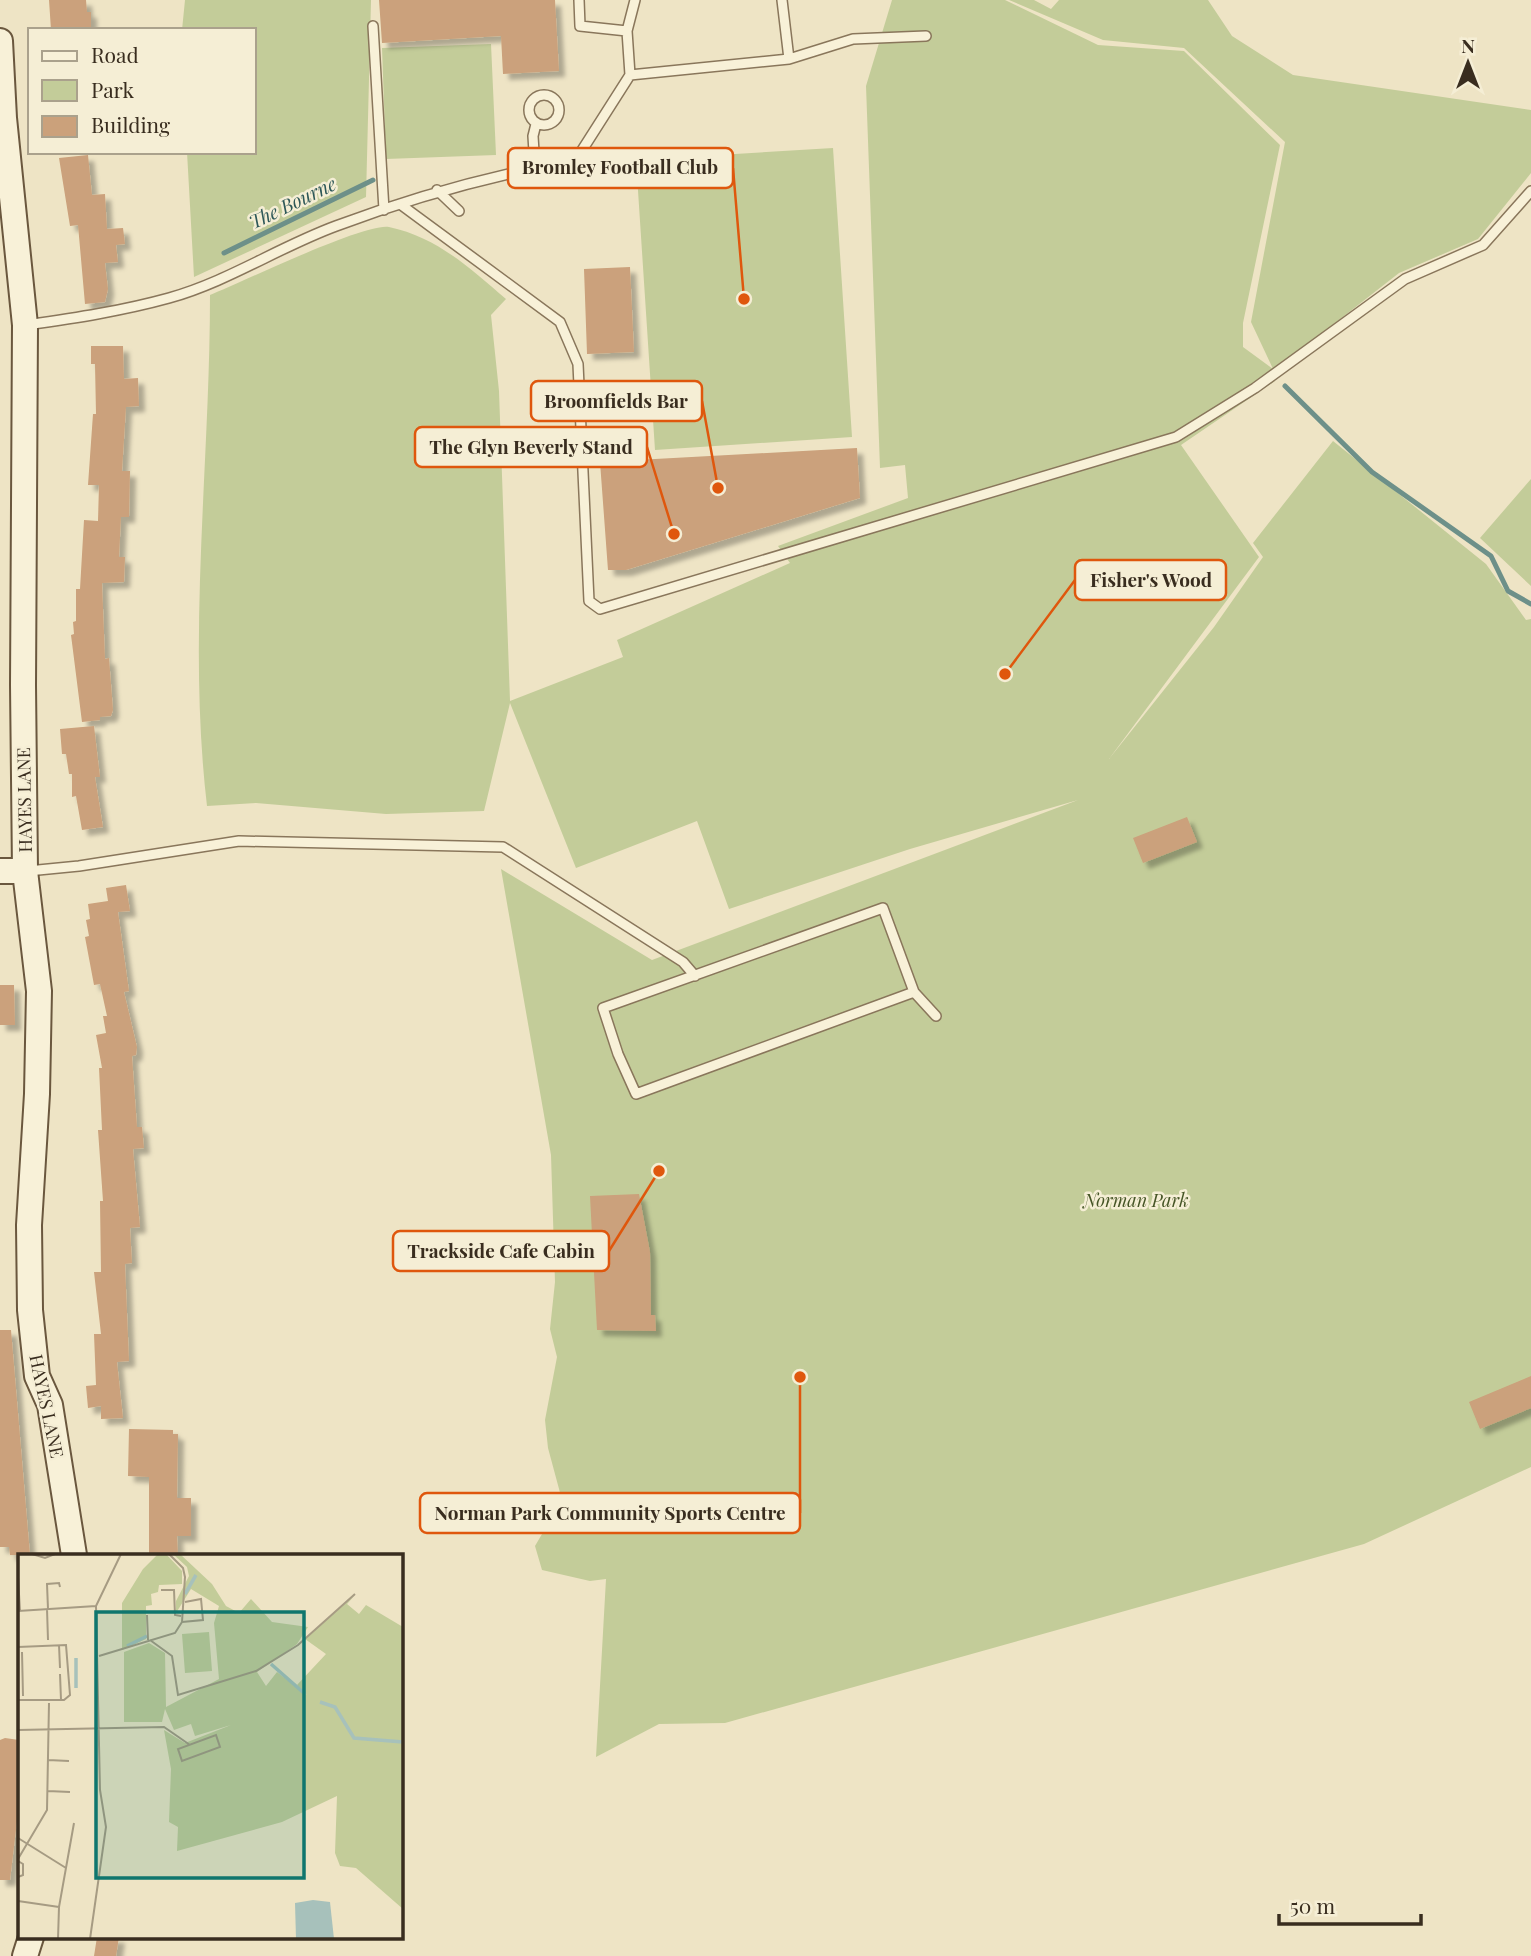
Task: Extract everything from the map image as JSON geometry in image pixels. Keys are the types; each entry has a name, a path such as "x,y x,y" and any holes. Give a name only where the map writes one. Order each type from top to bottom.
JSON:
{"main road":[{"name":"HAYES LANE","path":"0,41 4,118 25,325 25,871 38,991 37,1094 29,1225 30,1311 37,1376 50,1405 74,1554"},
{"path":"0,871 25,871"},
{"path":"25,1956 31,1938"}],"lane":[{"path":"579,0 580,26 627,31"},
{"path":"25,325 102,314 172,298 335,226 437,190 572,161 579,155 630,75 627,31 635,0"},
{"path":"782,0 789,59"},
{"path":"373,26 384,210"},
{"path":"630,75 789,59 853,39 926,36"},
{"path":"535,168 533,136 536,124"},
{"path":"437,190 459,212"},
{"path":"400,204 560,322 578,364 589,601 600,609 1176,437 1255,388 1405,279 1483,246 1531,191"},
{"path":"25,871 79,866 239,841 503,847 683,962 695,976"},
{"path":"914,992 636,1094 618,1054 603,1008 883,908 914,992 936,1016"}],"green space":[{"path":"185,0 371,0 366,197 194,277 187,154 256,154 256,28 182,28"},
{"name":"Norman Park","path":"892,0 1005,0 1098,45 1184,51 1280,145 1243,323 1243,347 1273,369 1251,322 1285,142 1184,48 1103,40 1009,0 1034,0 1051,9 1059,0 1208,0 1232,36 1293,75 1531,110 1531,173 1478,239 1399,273 1275,370 1275,381 1181,445 1259,557 1109,759 1214,627 1263,557 1253,543 1333,441 1486,564 1526,620 1531,619 1531,1467 1364,1544 725,1723 659,1724 596,1757 606,1579 590,1581 542,1570 535,1546 562,1500 548,1448 545,1420 557,1357 550,1329 555,1282 551,1155 501,869 652,960 1078,800 910,849 729,909 697,821 576,868 510,703 484,811 386,814 256,803 207,806 201,742 199,614 210,295 330,243 376,228 389,227 438,246 506,299 491,315 499,391 510,701 623,657 617,640 790,563 778,546 908,498 905,465 880,468 866,86"},
{"path":"491,44 496,155 386,159 382,48"},
{"path":"833,148 852,437 655,450 636,160"},
{"path":"1531,479 1531,586 1480,538"}],"building":[{"path":"49,0 86,0 87,12 91,12 91,28 51,28"},
{"path":"379,0 555,0 559,71 503,74 501,36 382,43"},
{"path":"88,155 92,195 105,194 107,229 123,228 125,244 116,245 118,262 105,263 108,289 105,302 85,304 78,225 70,226 59,158"},
{"path":"630,267 634,352 587,354 584,269"},
{"path":"91,346 123,346 124,379 138,378 139,406 126,407 122,471 130,471 129,517 121,517 119,557 125,557 124,582 102,583 105,659 109,658 113,710 111,716 82,722 71,635 74,634 73,622 76,621 76,589 80,589 84,520 98,521 99,485 88,485 93,414 96,414 95,364 91,364"},
{"path":"857,448 860,498 626,570 608,570 600,462"},
{"path":"94,726 100,777 95,777 103,827 82,830 76,796 72,797 72,774 69,774 66,754 62,754 60,729"},
{"path":"1187,817 1197,842 1143,863 1133,838"},
{"path":"126,885 130,911 118,912 129,991 124,992 137,1047 136,1055 132,1056 137,1127 142,1127 144,1148 133,1149 140,1227 130,1228 132,1263 125,1264 129,1361 117,1362 123,1418 101,1419 101,1406 88,1408 86,1386 96,1385 94,1334 101,1334 94,1272 101,1272 100,1201 103,1201 98,1130 102,1130 99,1068 102,1068 96,1035 106,1033 103,1016 107,1016 100,984 94,985 85,937 89,936 86,920 90,919 88,904 108,901 106,888"},
{"path":"0,985 14,985 15,1025 0,1025"},
{"path":"639,1194 650,1252 651,1315 655,1315 656,1331 597,1330 590,1196"},
{"path":"0,1330 11,1330 30,1554 10,1555 9,1547 0,1547"},
{"path":"1531,1376 1531,1408 1480,1429 1469,1402"},
{"path":"129,1429 173,1430 173,1434 178,1434 177,1498 191,1498 191,1536 177,1536 178,1554 149,1554 149,1477 128,1476"},
{"path":"0,1740 18,1740 18,1812 10,1880 0,1880"},
{"path":"97,1938 119,1938 116,1956 94,1956"}],"waterway":[{"name":"The Bourne","path":"224,253 373,180"},
{"path":"1285,386 1372,472 1491,556 1508,591 1531,604"}],"place":[{"name":"Bromley Football Club","path":"744,299"},
{"name":"Broomfields Bar","path":"718,488"},
{"name":"The Glyn Beverly Stand","path":"674,534"},
{"name":"Fisher's Wood","path":"1005,674"},
{"name":"Trackside Cafe Cabin","path":"659,1171"},
{"name":"Norman Park Community Sports Centre","path":"800,1377"}]}
